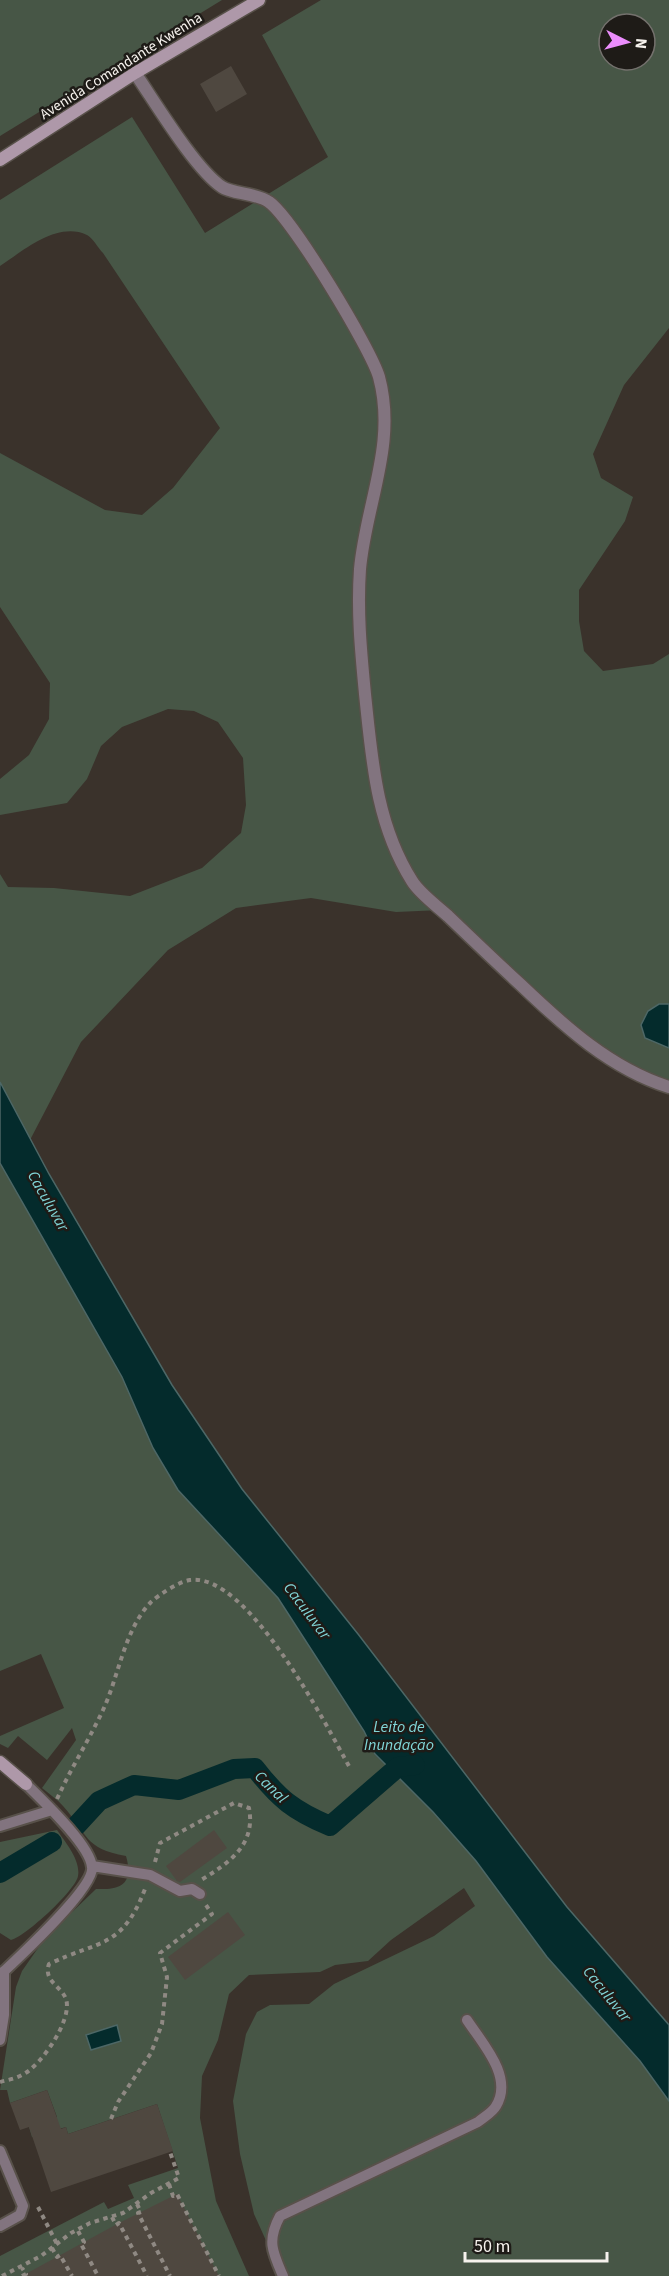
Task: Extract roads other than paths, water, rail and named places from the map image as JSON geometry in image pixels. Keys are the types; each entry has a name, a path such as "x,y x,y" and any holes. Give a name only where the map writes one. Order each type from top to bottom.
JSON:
{"main road":[{"name":"Avenida Comandante Kwenha","path":"0,160 135,73 259,0"},
{"path":"1,1763 26,1784"}],"street":[{"path":"135,73 202,167 224,189 242,191 269,202 288,223 361,337 378,375 386,413 384,454 360,567 358,633 378,800 390,841 414,884 554,1016 606,1057 645,1080 669,1088"}],"lane":[{"path":"0,2040 4,2015 2,1973 79,1894 91,1878 93,1866 83,1848 52,1810 26,1784"},
{"path":"0,1826 52,1810"},
{"path":"93,1866 150,1875 180,1891 192,1889 200,1894"},
{"path":"283,2276 273,2253 272,2232 280,2216 478,2122 496,2108 502,2092 498,2070 467,2020"},
{"path":"0,2151 23,2206 20,2215 0,2226"}],"water":[{"path":"659,1004 669,1004 669,1048 645,1038 641,1025 648,1011"},
{"name":"Leito de Inundação","path":"0,1082 49,1174 172,1385 242,1489 358,1634 567,1907 669,2025 669,2101 640,2061 547,1957 476,1861 433,1812 375,1754 364,1731 278,1598 178,1490 153,1448 122,1377 0,1163"},
{"path":"117,2025 121,2041 91,2050 86,2035"}],"waterway":[{"name":"Canal","path":"76,1826 99,1801 134,1785 179,1790 234,1769 255,1768 288,1803 306,1815 330,1826 398,1767 415,1765"},
{"name":"Canal","path":"0,1873 52,1842"}],"water label":[{"name":"Caculuvar","path":"48,1201"},
{"name":"Caculuvar","path":"307,1611"},
{"name":"Caculuvar","path":"607,1994"}]}
